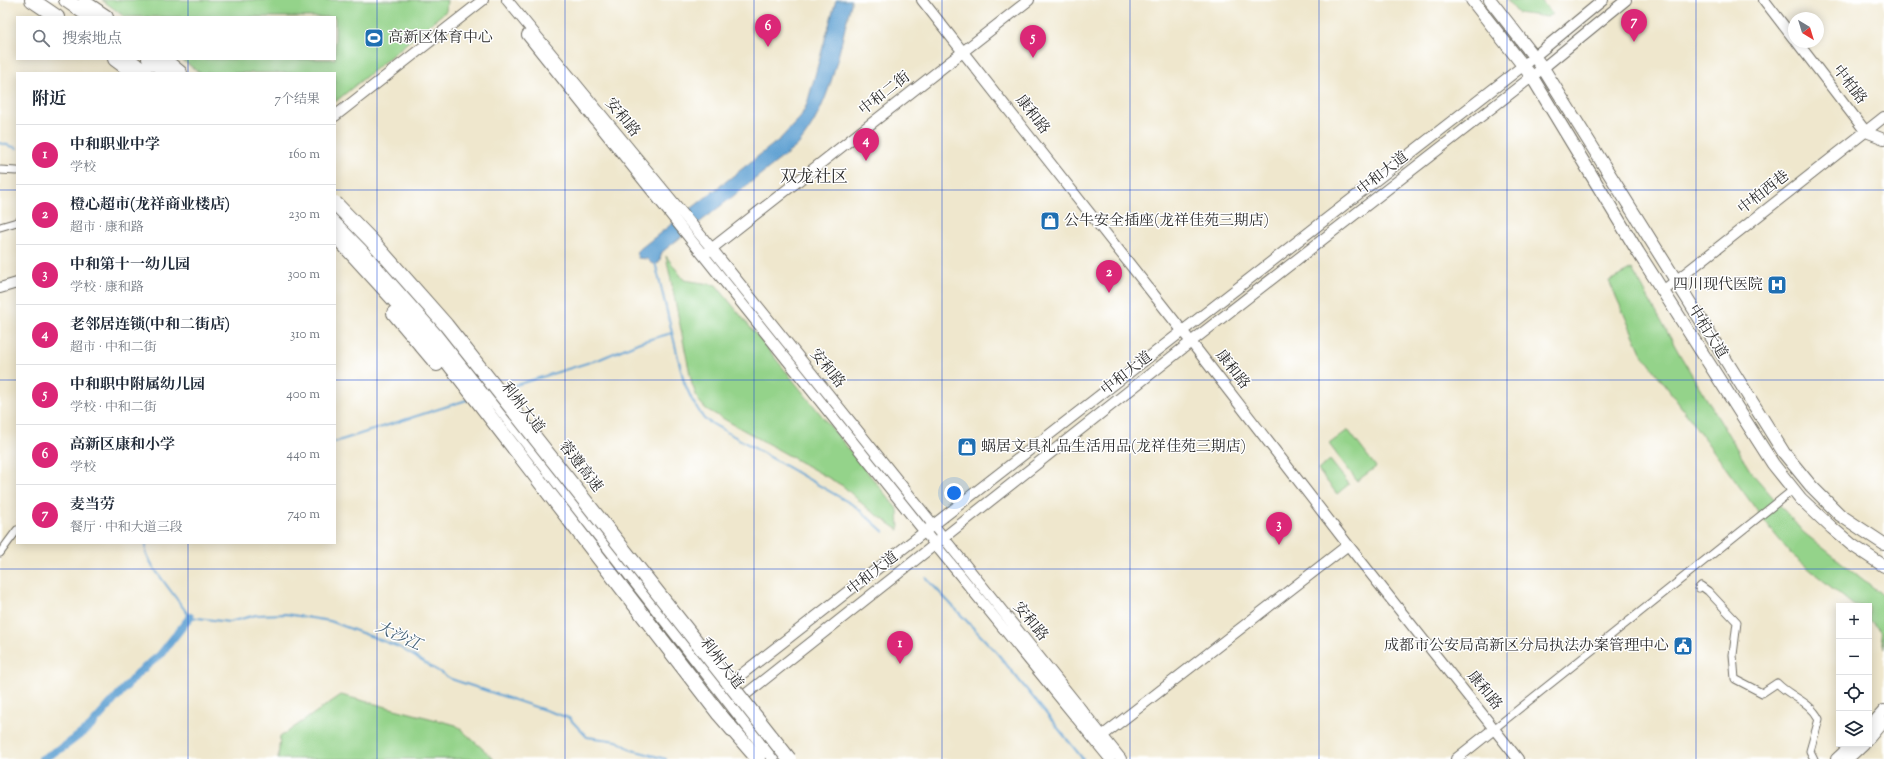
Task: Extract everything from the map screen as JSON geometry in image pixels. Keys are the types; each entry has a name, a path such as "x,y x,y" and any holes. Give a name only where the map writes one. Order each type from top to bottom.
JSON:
{"highway":[{"path":"32,0 55,16"},
{"path":"44,0 67,16"},
{"path":"66,0 90,16"},
{"path":"81,0 105,16"},
{"path":"116,60 133,72"},
{"path":"129,60 144,72"},
{"path":"150,60 166,72"},
{"path":"164,60 179,72"},
{"name":"蓉遵高速","path":"336,203 371,240 446,325 789,759"},
{"name":"利州大道","path":"336,221 439,332 468,379"},
{"name":"利州大道","path":"336,236 468,379 775,759"},
{"path":"336,248 429,353 693,692 748,759"},
{"name":"利州大道","path":"493,409 719,714 758,759"}],"main road":[{"name":"中柏大道","path":"1472,0 1532,77 1663,291 1773,464 1794,489 1832,528 1884,566"},
{"name":"中柏大道","path":"1490,0 1543,68 1675,282 1784,453 1812,486 1840,515 1884,544"}],"street":[{"path":"336,115 483,0"},
{"name":"安和路","path":"499,0 933,524 1099,738 1110,759"},
{"name":"安和路","path":"507,0 673,211"},
{"name":"康和路","path":"922,0 1183,331 1348,545 1518,759"},
{"name":"中和二街","path":"962,50 1021,0"},
{"name":"中和二街","path":"705,250 962,50 1029,0"},
{"name":"中和大道","path":"720,691 1524,65 1603,0"},
{"name":"中和大道","path":"732,705 1191,342 1532,77 1626,0"},
{"path":"1764,0 1788,31"},
{"name":"中柏路","path":"1802,48 1866,132"},
{"name":"中柏西巷","path":"1663,291 1884,117"},
{"path":"1866,132 1884,139"},
{"path":"0,170 16,171"},
{"path":"0,227 16,222"},
{"name":"安和路","path":"705,250 934,544 1099,738 1120,759"},
{"path":"0,288 16,283"},
{"path":"1456,759 1794,489"},
{"path":"0,553 16,531"},
{"path":"1099,738 1348,545"},
{"path":"1699,588 1701,586 1708,591 1737,622 1733,655 1735,679 1762,693 1777,683 1782,689 1814,709 1819,719 1810,751 1814,759"},
{"path":"1872,724 1884,710"},
{"path":"1872,734 1884,720"},
{"path":"1836,759 1849,747"},
{"path":"1848,759 1861,747"}],"green space":[{"name":"高新区体育中心","path":"102,0 447,0 446,11 336,101 336,72 199,72 182,60 336,60 336,16 124,16"},
{"path":"1507,0 1541,0 1552,14 1547,17 1518,13"},
{"path":"666,256 684,280 716,285 898,510 899,530 868,509 843,486 706,409 698,400 692,384"},
{"path":"1632,269 1680,355 1751,472 1803,532 1884,596 1884,649 1880,631 1872,622 1872,603 1850,603 1791,554 1769,527 1641,352 1609,281"},
{"path":"1348,430 1376,467 1357,481 1329,444"},
{"path":"1330,460 1349,484 1337,494 1318,470"},
{"path":"341,695 456,725 494,759 278,759 280,737"}],"water":[{"path":"836,0 851,0 851,4 832,79 826,97 809,131 797,146 662,252 659,263 652,264 647,259 638,258 636,252 780,139 800,118 807,104"}],"waterway":[{"name":"大沙江","path":"0,143 16,148"},
{"path":"655,262 684,382 692,400 704,419 855,506 884,532"},
{"path":"503,389 600,359 640,342 672,333"},
{"path":"336,442 470,399"},
{"name":"大沙江","path":"146,544 146,553 153,567 190,617 229,622 256,615 286,614 330,621 399,647 451,679 569,718 587,737 617,741 632,750 666,759"},
{"path":"926,578 997,653 1083,759"},
{"path":"42,759 65,746 90,727 138,673 160,655 190,617"}],"place":[{"name":"高新区体育中心","path":"374,38"},
{"name":"麦当劳","path":"1634,42"},
{"name":"高新区康和小学","path":"768,47"},
{"name":"中和职中附属幼儿园","path":"1033,58"},
{"name":"老邻居连锁(中和二街店)","path":"866,161"},
{"name":"公牛安全插座(龙祥佳苑三期店)","path":"1050,221"},
{"name":"四川现代医院","path":"1777,285"},
{"name":"橙心超市(龙祥商业楼店)","path":"1109,293"},
{"name":"蜗居文具礼品生活用品(龙祥佳苑三期店)","path":"967,447"},
{"name":"中和第十一幼儿园","path":"1279,545"},
{"name":"成都市公安局高新区分局执法办案管理中心","path":"1683,646"},
{"name":"中和职业中学","path":"900,664"}],"district":[{"name":"双龙社区","path":"814,178"}]}
